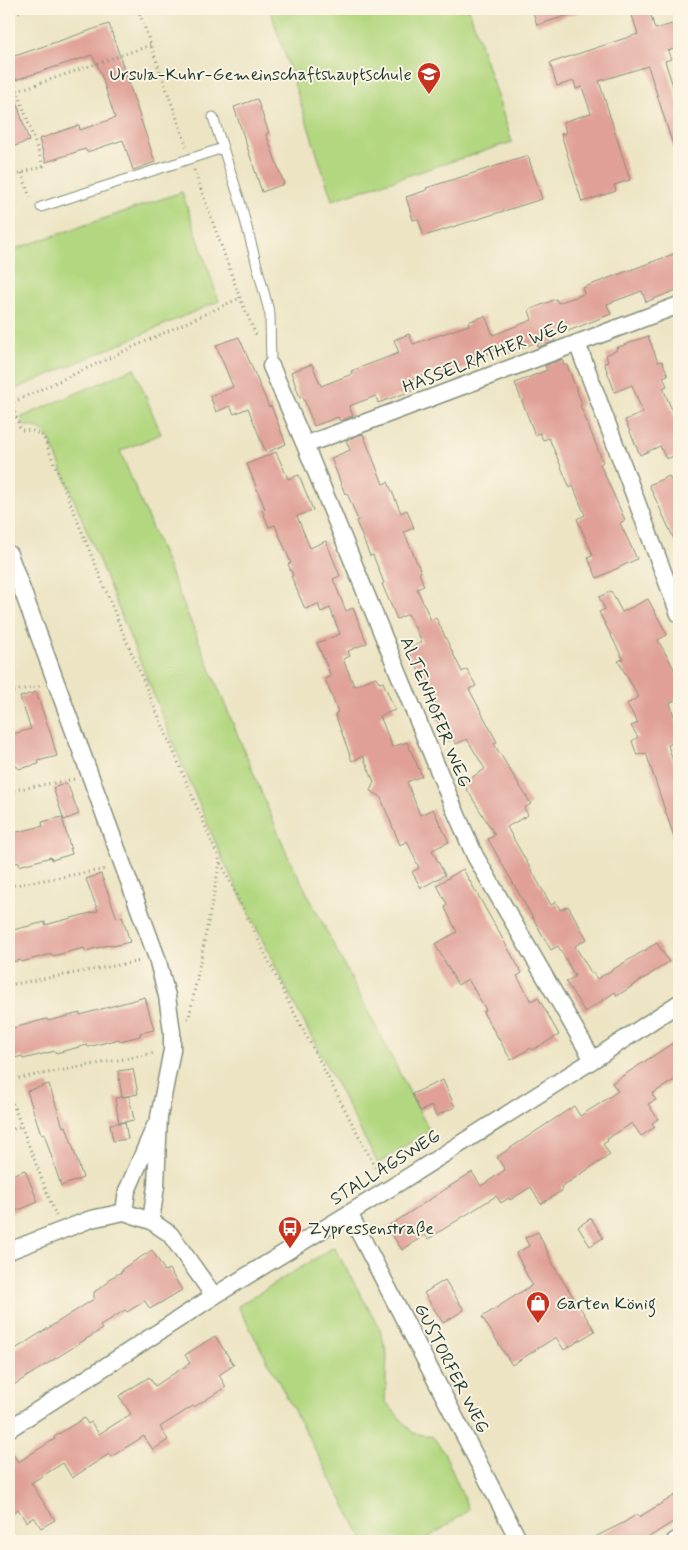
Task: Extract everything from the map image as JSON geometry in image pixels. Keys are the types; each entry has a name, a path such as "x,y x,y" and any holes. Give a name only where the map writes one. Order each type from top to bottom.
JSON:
{"street":[{"name":"HASSELRATHER WEG","path":"305,445 679,305"},
{"path":"577,343 679,614"},
{"name":"ALTENHOFER WEG","path":"271,366 452,806 475,856 593,1060"},
{"path":"9,554 156,958 167,996 172,1032 172,1050 159,1117 156,1186 150,1221"},
{"name":"STALLAGSWEG","path":"9,1429 214,1296 392,1187 593,1060 679,1003"},
{"path":"124,1212 126,1191 159,1117"},
{"path":"9,1251 91,1220 124,1212 150,1221 170,1234 214,1296"},
{"name":"GUSTORFER WEG","path":"349,1213 519,1541"},
{"path":"675,1541 679,1539"}],"lane":[{"path":"213,118 240,201 270,315 271,366"},
{"path":"41,207 223,148"}],"path":[{"path":"9,15 27,9"},
{"path":"138,9 240,298 259,340"},
{"path":"17,91 151,46"},
{"path":"9,66 42,166 9,177"},
{"path":"22,173 30,198 41,207"},
{"path":"240,298 10,403 21,430 33,431 43,436 121,628 220,861 287,999 374,1165 392,1187"},
{"path":"9,692 56,683"},
{"path":"9,791 90,777"},
{"path":"172,1032 189,1018 220,861"},
{"path":"9,886 123,867"},
{"path":"9,985 156,958"},
{"path":"9,1080 172,1050"},
{"path":"9,1094 62,1230"},
{"path":"9,1131 21,1126"}],"green space":[{"path":"270,9 469,9 512,142 332,200"},
{"path":"182,192 219,301 9,392 9,251"},
{"path":"134,368 161,434 120,451 287,854 429,1130 378,1164 287,990 223,860 49,438 38,429 31,426 23,426 22,417"},
{"path":"334,1247 380,1329 387,1354 385,1401 413,1433 433,1437 444,1452 469,1510 424,1541 364,1541 238,1306"}],"building":[{"path":"532,9 579,9 579,12 537,25"},
{"path":"630,9 649,9 655,29 679,22 679,47 668,51 671,59 665,61 679,105 679,154 676,155 648,66 599,81 630,180 614,185 616,191 582,202 561,134 566,133 563,122 591,113 582,87 576,89 574,81 557,86 550,63 638,34"},
{"path":"109,24 155,162 133,170 123,140 87,152 85,149 46,162 39,139 79,125 80,130 115,118 100,71 92,55 9,82 9,58"},
{"path":"12,88 29,141 9,148 9,89"},
{"path":"257,99 269,133 266,134 284,184 262,192 234,107"},
{"path":"528,156 542,199 424,236 418,219 413,220 406,197 427,190 426,188"},
{"path":"679,252 679,289 646,302 642,291 607,304 611,314 553,337 555,341 538,347 537,342 508,353 505,346 475,359 477,364 442,378 439,370 410,380 414,390 378,403 376,396 349,406 353,416 340,421 338,417 314,426 303,397 300,398 291,372 312,364 321,386 352,374 351,371 399,353 394,340 409,334 413,344 469,325 468,322 485,316 493,335 532,320 529,310 556,299 558,303 584,294 582,288"},
{"path":"648,336 658,362 662,361 668,375 663,377 667,386 663,388 679,428 679,454 666,459 660,446 640,455 625,420 643,413 632,385 615,392 604,363 608,362 606,355 617,350 616,348"},
{"path":"239,337 269,407 271,406 286,444 266,453 248,408 234,414 230,406 216,412 210,396 233,387 216,345"},
{"path":"562,359 564,365 567,365 582,404 580,405 603,462 600,464 625,520 620,523 637,559 597,578 588,558 593,555 577,519 585,515 573,486 570,488 549,438 543,440 540,433 535,435 515,383 547,370 545,366"},
{"path":"363,434 383,484 388,482 401,513 407,510 414,528 404,532 421,572 419,573 424,586 417,589 431,620 436,618 462,672 467,669 476,686 469,689 497,742 494,744 531,804 524,808 528,815 507,827 551,905 556,902 560,910 568,906 587,939 575,946 597,979 657,943 669,962 617,996 615,992 585,1012 566,982 575,976 558,946 551,950 488,839 495,835 463,783 485,769 467,739 456,744 453,739 449,741 434,715 437,714 433,707 436,705 408,649 422,642 408,614 397,619 382,584 384,583 373,555 370,556 356,521 358,520 347,493 345,494 331,458 350,450 346,440"},
{"path":"276,452 288,479 299,475 313,510 297,516 310,548 326,541 340,576 333,579 346,611 353,608 367,643 348,651 350,656 343,659 354,686 376,677 379,683 383,682 395,710 380,716 392,747 407,742 422,776 407,782 420,815 433,809 449,842 432,850 445,875 421,888 412,872 419,868 407,841 400,845 380,796 370,791 374,782 363,756 352,761 335,714 338,712 325,679 331,676 317,643 340,634 330,608 321,612 318,604 305,609 291,576 293,576 288,564 291,563 275,525 269,527 262,510 265,509 247,464"},
{"path":"669,476 679,498 679,550 649,485"},
{"path":"611,591 622,612 648,599 667,635 658,640 679,678 679,698 670,703 679,733 679,741 668,745 679,780 679,843 676,843 646,753 637,755 632,741 638,737 631,726 638,723 627,704 639,697 618,661 623,659 599,612 605,609 599,597"},
{"path":"36,692 57,756 38,761 39,764 18,769 17,766 9,768 9,735 31,729 20,697"},
{"path":"67,783 79,814 64,820 53,788"},
{"path":"62,817 72,854 52,860 51,857 19,866 19,862 9,865 9,834 43,826 42,822"},
{"path":"463,869 522,973 517,976 531,1001 538,997 559,1035 511,1060 483,1012 486,1010 468,979 458,985 435,944 457,932 445,908 447,904 437,885"},
{"path":"101,874 117,918 122,916 130,942 113,946 112,944 85,951 84,948 53,956 52,954 9,963 9,931 45,922 45,925 98,911 86,879"},
{"path":"145,997 154,1030 120,1041 119,1039 56,1053 55,1051 23,1059 22,1056 11,1059 9,1029 47,1019 48,1021 80,1013 80,1015"},
{"path":"679,1039 679,1077 652,1094 656,1100 648,1104 658,1119 652,1123 655,1127 641,1136 632,1123 607,1139 608,1141 603,1144 610,1155 561,1187 563,1190 541,1204 531,1187 510,1200 509,1198 501,1203 496,1196 428,1239 425,1235 402,1250 387,1227 472,1172 481,1186 505,1170 497,1157 574,1106 580,1116 599,1104 618,1091 612,1083"},
{"path":"133,1069 138,1094 122,1097 118,1071"},
{"path":"443,1080 455,1107 436,1116 432,1106 420,1111 412,1094"},
{"path":"49,1084 63,1127 66,1126 83,1178 61,1186 44,1133 41,1134 27,1091"},
{"path":"129,1096 134,1120 119,1123 115,1098"},
{"path":"125,1122 128,1139 113,1141 110,1124"},
{"path":"25,1170 38,1202 9,1214 9,1176"},
{"path":"591,1218 603,1238 590,1246 578,1227"},
{"name":"Garten König","path":"538,1232 556,1270 595,1331 564,1350 556,1337 512,1365 482,1317 532,1285 516,1253 529,1246 525,1238"},
{"path":"152,1250 165,1271 169,1269 182,1290 150,1309 145,1301 127,1312 125,1310 100,1326 102,1329 9,1388 9,1353 94,1299 94,1292 109,1282 107,1280"},
{"path":"445,1280 464,1310 443,1323 424,1293"},
{"path":"215,1336 234,1365 219,1375 226,1387 160,1427 168,1440 153,1450 144,1436 111,1457 109,1454 72,1478 63,1463 31,1483 55,1520 41,1528 34,1517 26,1522 18,1509 9,1515 9,1448 18,1462 84,1418 88,1424 91,1422 99,1434 131,1414 119,1396 149,1377 155,1386 190,1363 185,1355"},
{"path":"679,1493 679,1518 643,1541 587,1541 637,1514 639,1517"}],"place":[{"name":"Ursula-Kuhr-Gemeinschaftshauptschule","path":"429,95"},
{"name":"Zypressenstraße","path":"290,1249"},
{"name":"Garten König","path":"538,1324"}]}
